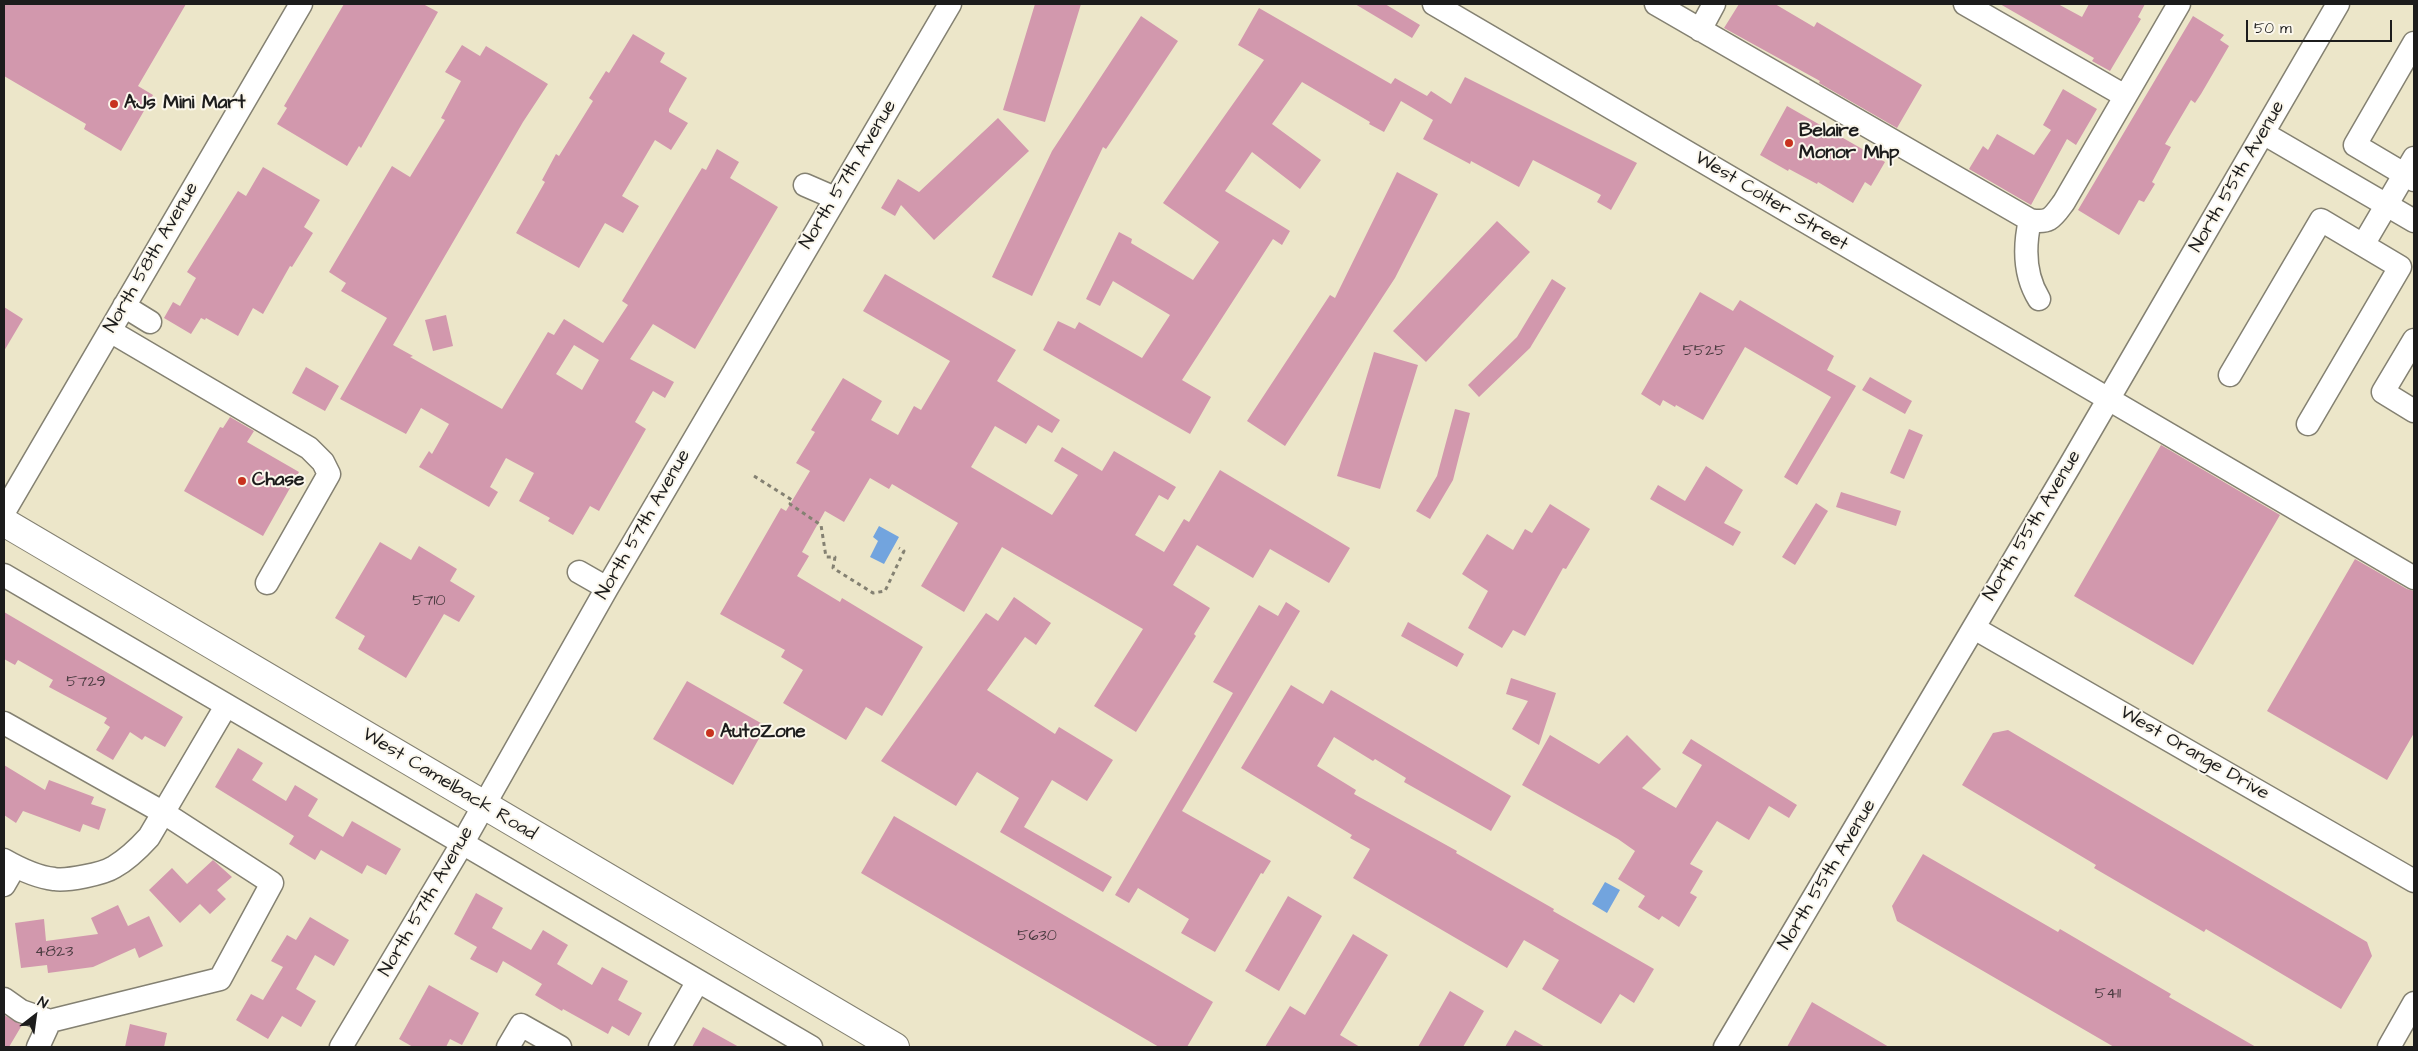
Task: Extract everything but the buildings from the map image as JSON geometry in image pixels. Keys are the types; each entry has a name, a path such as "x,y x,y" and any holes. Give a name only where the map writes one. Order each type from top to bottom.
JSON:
{"main road":[{"name":"West Camelback Road","path":"4,522 483,806 895,1047"}],"street":[{"name":"North 58th Avenue","path":"4,512 301,4"},
{"name":"North 57th Avenue","path":"341,1047 462,844 607,588 950,4"},
{"name":"West Colter Street","path":"1434,4 2414,578"},
{"path":"1656,4 2030,220 2042,223 2053,217 2179,4"},
{"path":"1700,30 1714,4"},
{"path":"1965,4 2125,96"},
{"name":"North 55th Avenue","path":"1726,1047 2108,400 2338,4"},
{"path":"2362,245 2411,171 2355,145 2414,43"},
{"path":"2263,133 2414,221"},
{"path":"805,185 835,198"},
{"path":"2030,220 2025,242 2027,261 2033,289 2039,299"},
{"path":"2230,375 2321,220 2400,266 2308,424"},
{"path":"124,306 150,322"},
{"path":"110,331 309,448 323,462 328,474 267,583"},
{"path":"2414,340 2383,392 2414,411"},
{"path":"579,572 607,588"},
{"path":"4,575 811,1047"},
{"name":"West Orange Drive","path":"1974,628 2414,881"},
{"path":"7,870 54,879 83,876 113,868 136,852 149,837 164,813 226,706"},
{"path":"4,723 164,813 272,883 220,979 50,1021 21,1011 4,999"},
{"path":"660,1047 698,981"},
{"path":"2389,1047 2414,1003"},
{"path":"38,1047 50,1021"},
{"path":"508,1047 521,1025 560,1047"}],"path":[{"path":"754,476 792,500 790,504 821,525 826,557 835,557 833,568 873,593 885,591 904,551 899,548"}],"water":[{"path":"879,526 899,537 884,564 870,557 878,541 873,537"},
{"path":"1605,882 1620,890 1607,913 1592,904"}],"place":[{"name":"AJs Mini Mart","path":"114,104"},
{"name":"Belaire Monor Mhp","path":"1789,143"},
{"name":"Chase","path":"242,481"},
{"name":"AutoZone","path":"710,733"}]}
